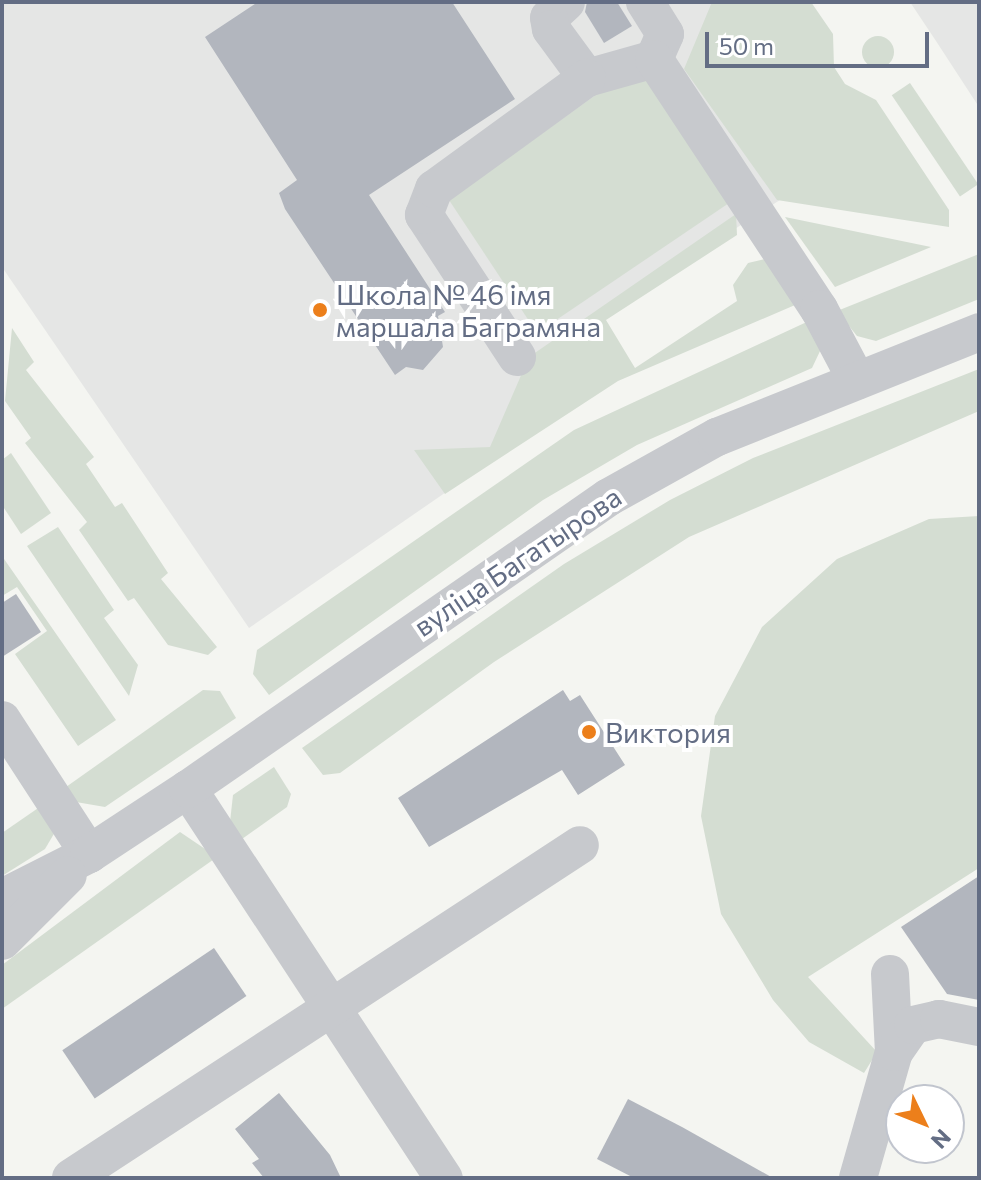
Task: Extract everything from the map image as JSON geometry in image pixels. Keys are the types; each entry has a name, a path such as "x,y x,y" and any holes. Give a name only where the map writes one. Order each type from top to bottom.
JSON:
{"street":[{"path":"566,2 549,18 551,29 587,78"},
{"path":"645,2 665,34 654,59"},
{"path":"517,357 424,215 434,189 587,78 654,59"},
{"path":"654,59 819,309 857,381"},
{"name":"вуліца Багатырова","path":"2,898 89,854 188,789 609,497 717,437 979,332"},
{"path":"2,720 89,854"},
{"path":"188,789 444,1178"},
{"path":"71,1178 580,845"},
{"name":"вуліца Багатырова","path":"2,941 89,854"},
{"path":"858,1178 894,1052 890,974"},
{"path":"894,1052 913,1025 939,1019 979,1027"}],"shaded area":[{"name":"Школа № 46 імя маршала Баграмяна","path":"2,2 742,2 847,157 543,352 510,448 249,628 2,267"},
{"path":"712,2 811,2 833,34 834,67 845,84 876,100 949,210 949,227 777,200 684,69"},
{"path":"910,2 979,2 979,107 936,41"},
{"path":"878,36 889,41 894,52 889,63 878,68 867,63 862,52 867,41"},
{"path":"625,74 650,81 732,201 537,333 449,200"},
{"path":"910,83 978,184 960,196 892,95"},
{"path":"736,214 737,235 606,320 635,368 737,301 733,285 748,263 765,259 802,302 618,381 445,494 414,450 490,447 529,357"},
{"path":"785,217 931,247 835,287"},
{"path":"979,254 979,299 876,341 857,336 837,311"},
{"path":"811,320 821,349 812,368 637,445 543,500 269,695 253,674 257,650 574,430"},
{"path":"12,328 34,362 26,370 94,457 86,464 115,507 122,503 168,573 161,579 217,647 208,655 168,645 134,598 128,601 79,530 87,522 25,443 31,438 5,401"},
{"path":"979,369 979,411 689,537 494,662 340,773 323,775 302,748 564,564 670,500 753,458"},
{"path":"11,453 51,513 21,534 2,505 2,460"},
{"path":"979,516 979,868 808,977 877,1052 864,1073 809,1042 773,1000 721,914 701,816 715,716 762,627 837,559 929,519"},
{"path":"58,527 114,610 104,618 138,665 129,696 27,546"},
{"path":"2,556 116,720 78,746 15,654 47,631 17,587 2,596"},
{"path":"203,690 220,691 236,718 105,807 76,802 66,787"},
{"path":"274,767 291,794 287,807 242,839 230,822 233,795"},
{"path":"44,804 55,832 45,849 2,876 2,833"},
{"path":"180,832 217,857 2,1009 2,965"}],"building":[{"path":"258,2 452,2 515,99 369,195 445,312 438,316 443,347 423,370 406,367 395,375 285,209 279,193 297,180 205,37"},
{"path":"587,2 617,2 632,26 604,43 585,12"},
{"path":"16,594 41,632 2,657 2,603"},
{"path":"563,690 570,701 580,695 625,765 578,795 562,770 429,847 398,798"},
{"path":"979,876 979,1000 947,994 901,927"},
{"path":"214,948 246,996 95,1098 62,1050"},
{"path":"279,1093 330,1155 341,1178 264,1178 252,1163 259,1159 235,1129"},
{"path":"628,1099 773,1178 634,1178 597,1159"}],"place":[{"name":"Школа № 46 імя маршала Баграмяна","path":"320,310"},
{"name":"Виктория","path":"589,732"}]}
